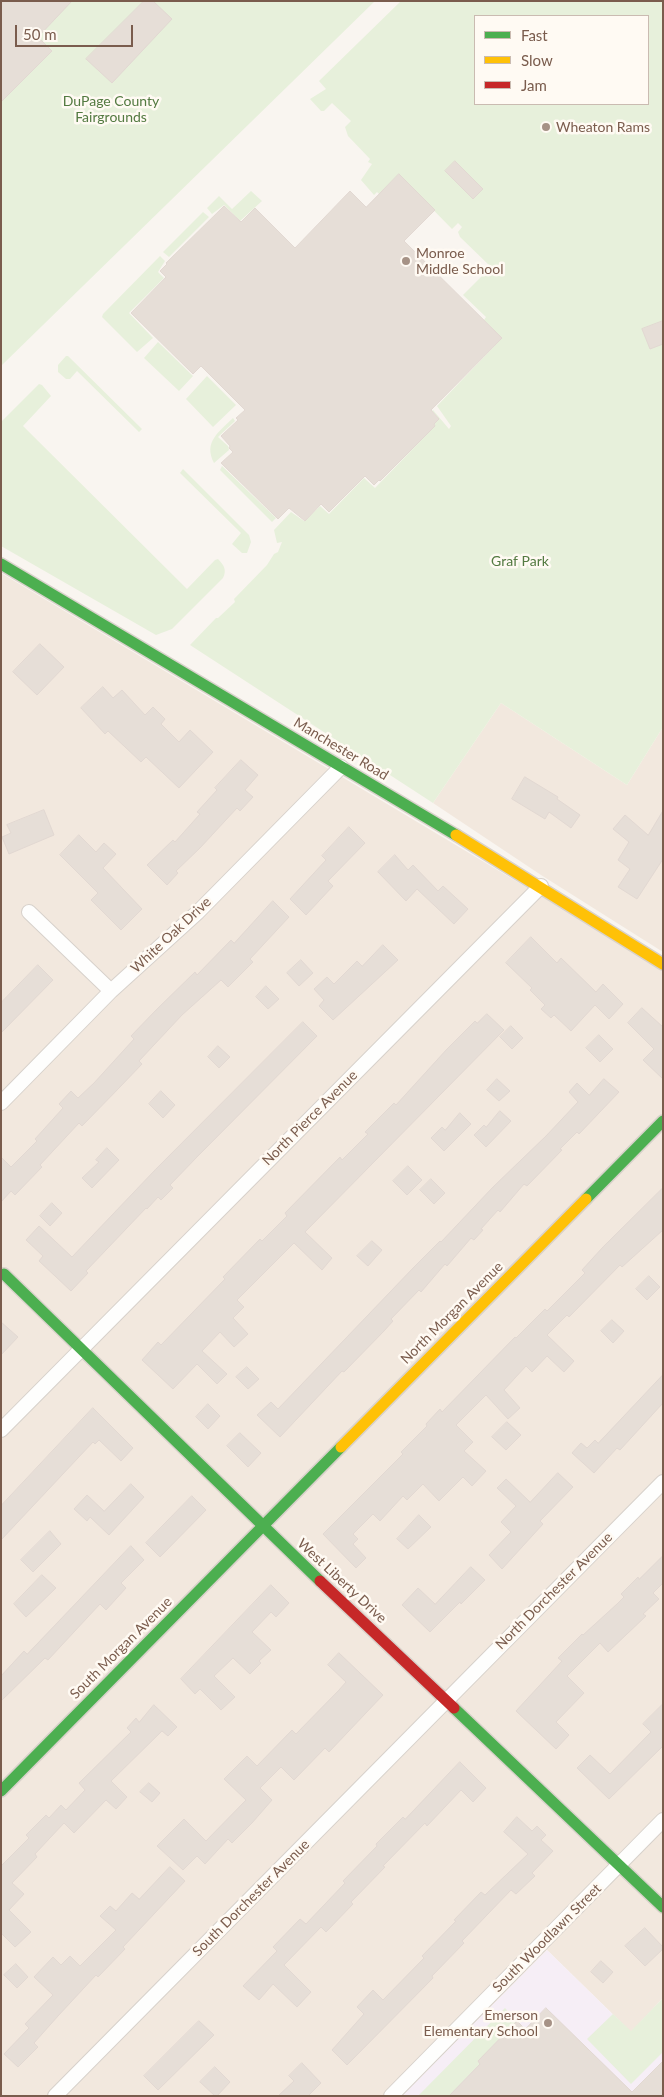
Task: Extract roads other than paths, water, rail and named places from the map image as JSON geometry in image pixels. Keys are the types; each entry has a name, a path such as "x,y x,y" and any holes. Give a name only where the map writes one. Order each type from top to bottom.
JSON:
{"street":[{"name":"Manchester Road","path":"1,564 425,816 661,960"},
{"name":"White Oak Drive","path":"1,1103 111,990 198,912 341,767"},
{"name":"North Pierce Avenue","path":"1,1430 541,886"},
{"path":"29,912 111,990"},
{"name":"North Morgan Avenue","path":"262,1526 663,1121"},
{"name":"West Liberty Drive","path":"4,1274 262,1526 663,1907"},
{"name":"North Dorchester Avenue","path":"446,1700 663,1482"},
{"name":"South Morgan Avenue","path":"1,1791 262,1526"},
{"name":"South Dorchester Avenue","path":"55,2096 446,1700"},
{"name":"South Woodlawn Street","path":"391,2096 663,1820"}],"place":[{"name":"Wheaton Rams","path":"546,127"},
{"name":"Monroe Middle School","path":"406,261"},
{"name":"Emerson Elementary School","path":"548,2023"}],"park label":[{"name":"DuPage County Fairgrounds","path":"111,109"},
{"name":"Graf Park","path":"520,561"}]}
